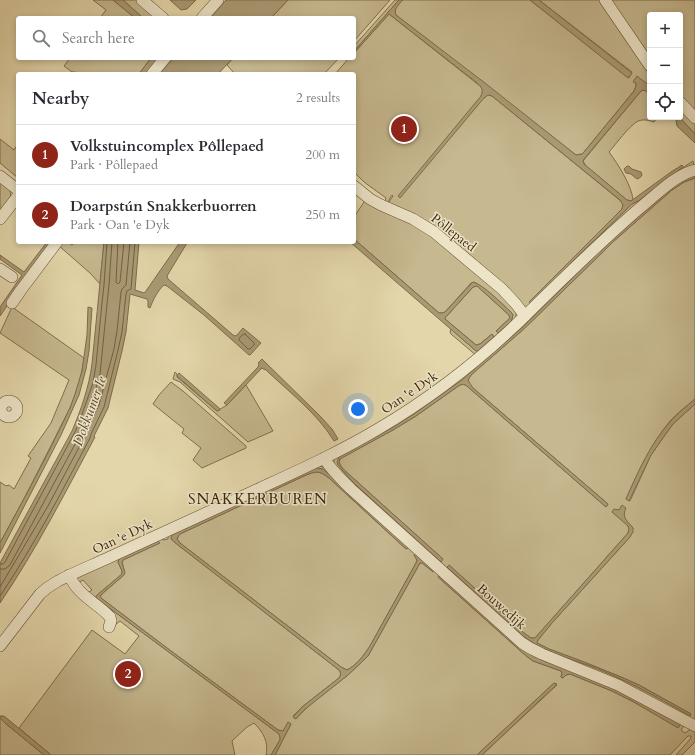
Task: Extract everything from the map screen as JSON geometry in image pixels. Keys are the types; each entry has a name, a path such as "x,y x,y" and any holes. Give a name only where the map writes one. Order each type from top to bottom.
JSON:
{"street":[{"path":"142,0 161,16"},
{"path":"204,16 218,0"},
{"path":"606,0 647,62"},
{"path":"154,72 163,60"},
{"path":"683,105 695,118"},
{"name":"Oan 'e Dyk","path":"0,646 40,594 58,580 324,458 377,430 436,392 477,359 526,316 631,215 671,183 684,174 695,170"},
{"path":"0,176 16,188"},
{"name":"Pôllepaed","path":"356,188 381,205 413,218 434,232 502,289 526,316"},
{"path":"0,219 16,199"},
{"path":"12,303 56,244"},
{"path":"0,270 12,277"},
{"name":"Bouwedijk","path":"324,458 334,473 351,489 530,648 618,685 695,726"},
{"path":"69,575 72,582 78,589 110,617 111,621 109,627"}],"shaded area":[{"path":"93,0 113,0 133,16 102,16 106,10"},
{"path":"123,0 136,0 156,16 141,16"},
{"path":"288,0 390,0 356,39 356,16 273,16"},
{"path":"395,0 399,0 356,49 356,44"},
{"path":"403,0 530,0 629,78 632,72 539,0 601,0 647,68 647,84 637,77 634,91 584,152 576,155 396,15 395,13 398,5"},
{"path":"610,0 695,0 695,113 683,99 683,12 647,12 647,56"},
{"path":"389,14 480,86 482,88 481,96 484,98 488,95 492,96 622,202 622,209 575,259 632,204 640,200 693,161 694,166 529,309 525,308 504,288 387,205 393,196 392,195 386,205 384,204 386,198 364,182 356,174 356,72 337,72 347,60 356,60 356,51"},
{"path":"68,60 150,60 140,72 72,72 64,66"},
{"path":"231,60 337,60 326,72 233,72 227,65"},
{"path":"643,90 647,92 647,120 638,121 635,123 609,152 630,188 633,200 631,201 627,200 586,166 583,161"},
{"path":"683,110 695,123 695,134 682,120"},
{"path":"0,139 14,150 16,147 16,176 0,163"},
{"path":"689,176 612,239 523,327 462,380 414,414 338,459 339,462 340,458 393,430 416,416 458,386 464,384 606,507 608,504 473,388 468,380 471,375 525,328 614,241 672,190 684,182 695,178 695,399 679,412 663,430 645,458 626,499 630,501 651,455 665,435 673,424 695,404 695,722 532,645 339,473 335,466 334,458 422,405 613,235","holes":["339,463 343,469 443,559 441,561 355,484 342,470","622,506 624,518 633,528 630,537 552,623 537,643 639,685 691,714 690,715 648,692 597,668 547,650 535,644 523,636 447,567 449,565 524,633 531,638 535,638 628,533 628,526 615,510 619,510"]},
{"path":"0,179 8,188 10,196 0,213"},
{"path":"366,199 412,221 500,291 516,312 516,319 477,356 451,334 451,329 476,351 494,337 492,334 480,344 476,345 445,318 473,287 477,286 509,315 510,318 496,331 498,333 511,321 513,315 506,307 474,282 471,283 445,312 439,313 356,241 356,214"},
{"path":"104,244 100,284 90,273 58,245"},
{"path":"12,307 84,358 79,383 70,408 0,543 0,482 6,486 9,485 14,489 31,458 28,456 51,423 69,380 0,333"},
{"path":"175,372 177,377 217,411 227,405 246,385 273,431 248,442 180,382 173,379"},
{"path":"171,382 246,446 246,448 202,468 193,460 201,448 182,433 184,429 153,404"},
{"path":"314,466 321,466 328,470 522,646 541,657 617,688 680,720 684,723 681,730 685,733 692,728 695,730 695,742 682,755 676,755 691,738 691,736 688,736 670,755 482,755 557,685 554,683 477,755 275,755 291,724 288,723 284,731 278,730 100,597 124,575 123,560 159,543 158,541 119,559 118,562 122,574 96,596 96,598 279,734 280,740 271,755 266,755 266,742 260,730 254,723 247,727 232,741 235,755 51,755 19,728 92,630 125,654 139,636 120,621 115,625 115,619 112,615 86,594 92,590 83,580 78,583 76,579 78,575 160,538 163,540 168,539 168,535","holes":["317,468 323,469 409,547 406,549 329,478 317,472 304,476 180,534 177,539 180,543 341,667 347,670 357,663 370,646 416,563 417,560 414,555 417,554 434,570 433,571 420,563 368,656 348,675 312,703 295,719 293,716 302,707 339,678 339,670 171,538 172,535 176,533 303,473","440,575 516,644 535,657 614,689 680,724 679,727 612,691 570,674 563,678 561,677 561,671 533,661 438,577"]},
{"path":"0,718 5,723 44,755 0,755"}],"water":[{"path":"113,0 123,0 141,16 133,16"},
{"path":"170,0 196,0 187,9 181,10"},
{"path":"226,0 288,0 273,16 212,16"},
{"path":"399,0 403,0 396,9 396,15 576,155 584,152 634,91 636,83 633,82 637,76 647,84 647,92 643,90 641,91 584,159 584,164 627,200 631,201 671,172 682,165 683,167 640,200 632,204 531,303 529,302 622,209 623,205 620,200 492,96 488,95 400,198 398,196 481,96 482,88 478,83 389,14 356,51 356,49"},
{"path":"530,0 539,0 632,73 628,78"},
{"path":"150,60 158,60 148,72 140,72"},
{"path":"172,60 231,60 220,72 161,72"},
{"path":"676,120 682,120 695,134 695,143 677,126"},
{"path":"628,166 641,172 641,177 637,179 631,174 626,173 624,169"},
{"path":"695,175 695,178 684,182 672,190 614,241 525,328 471,375 468,380 473,388 608,504 606,507 464,384 458,386 416,416 393,430 340,459 339,463 343,469 443,559 441,562 355,484 338,465 337,462 339,457 392,428 462,380 523,327 612,239 671,189 683,180"},
{"path":"356,241 439,313 445,312 473,282 487,291 513,315 511,322 498,333 496,331 510,318 509,315 477,286 473,287 445,318 476,345 480,344 492,334 494,337 478,351 476,351 352,244 356,244"},
{"path":"45,244 50,244 0,316 0,307 22,275 0,259 0,255 24,272"},
{"name":"Dokkumer Ie","path":"104,244 139,244 135,290 144,293 179,244 186,244 167,276 168,279 233,335 237,335 243,328 261,343 249,355 204,315 167,286 164,285 160,290 150,308 148,307 147,299 130,294 126,332 108,408 94,436 95,437 50,521 26,563 0,603 0,563 72,431 87,390 92,364"},
{"path":"88,307 92,308 89,351 79,395 61,435 0,553 0,543 70,408 82,371 87,335"},
{"path":"262,359 319,415 332,429 338,439 334,441 311,412 266,370 261,368 227,405 224,403 258,367 258,363"},
{"path":"179,373 220,410 217,411 177,376"},
{"path":"695,399 695,404 673,424 651,455 629,501 626,499 656,440 673,419"},
{"path":"317,468 323,469 410,547 406,549 329,478 317,472 304,476 180,534 177,539 180,543 341,667 347,670 357,663 370,646 416,563 417,560 414,555 417,554 434,569 433,572 420,563 368,656 348,675 304,710 296,719 293,717 302,707 339,678 339,670 171,538 172,535 176,533"},
{"path":"622,505 626,508 624,514 625,517 633,528 633,532 630,537 552,623 537,643 639,685 691,714 690,716 627,682 597,668 547,650 535,644 523,636 447,567 449,565 524,633 531,638 535,638 628,533 628,526 612,512 614,509 619,510"},
{"path":"158,541 160,543 123,560 124,575 100,596 101,598 278,730 283,731 288,722 291,724 275,755 271,755 280,740 279,734 96,598 96,596 122,574 118,562 119,559"},
{"path":"440,574 527,652 535,657 614,689 681,724 678,728 612,691 570,674 563,678 561,677 561,671 533,661 438,577"},
{"path":"554,683 557,684 482,755 477,755"},
{"path":"0,716 4,716 51,755 44,755 5,723"}],"place":[{"name":"Volkstuincomplex Pôllepaed","path":"404,129"},
{"name":"Doarpstún Snakkerbuorren","path":"128,674"}],"district":[{"name":"SNAKKERBUREN","path":"258,499"}]}
